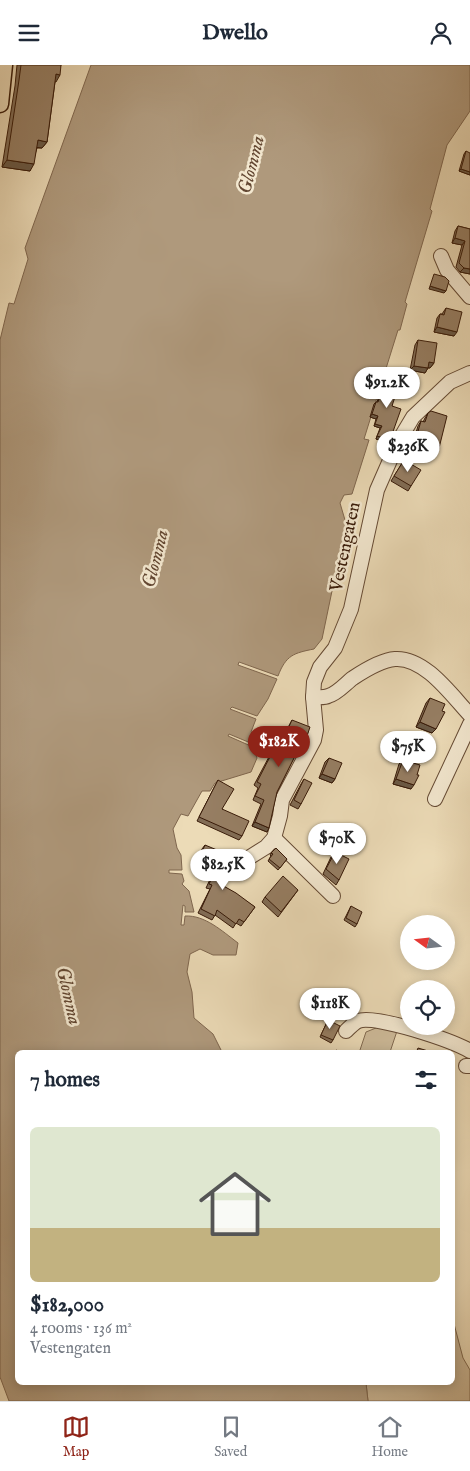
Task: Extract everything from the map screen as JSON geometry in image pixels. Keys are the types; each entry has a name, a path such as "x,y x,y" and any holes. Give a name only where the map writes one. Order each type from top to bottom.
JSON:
{"main road":[{"path":"0,104 4,65"}],"street":[{"path":"441,256 447,270 470,297"},
{"name":"Vestengaten","path":"274,838 282,800 314,740 316,730 313,697 314,682 320,667 335,648 351,609 377,489 398,442 413,417 450,382 470,373"},
{"path":"313,697 329,696 355,677 381,663 396,659 412,662 424,668 443,685 470,715"},
{"path":"435,799 470,724"},
{"path":"239,865 266,847 274,838 332,896"},
{"path":"346,1031 359,1021 376,1020 435,1036 460,1045 470,1051"}],"shaded area":[{"path":"381,1026 397,1031 391,1050 360,1050 366,1032"},
{"path":"455,1328 463,1358 470,1370 470,1401 368,1401 366,1385 455,1385"}],"water":[{"name":"Glomma","path":"91,65 470,65 470,111 447,145 430,209 432,211 405,302 407,304 400,330 398,330 364,439 369,440 352,494 344,495 340,503 350,537 332,591 322,639 314,649 301,652 288,659 278,676 239,662 238,665 277,679 268,699 257,716 232,707 230,709 256,719 251,732 256,738 253,744 229,734 228,736 253,747 257,758 251,772 215,783 210,791 202,791 188,816 181,814 173,829 177,848 181,855 182,870 169,870 169,873 182,874 184,881 182,884 189,891 194,912 185,912 185,906 183,905 181,925 184,925 185,916 199,918 213,925 238,943 236,955 213,955 200,949 190,954 187,972 192,992 194,1018 213,1034 221,1050 15,1050 15,1385 366,1385 368,1401 9,1401 0,1377 0,340 9,303 14,304 28,259 25,248"}],"building":[{"path":"21,65 61,65 60,75 56,74 47,142 38,140 34,164 7,160"},
{"path":"466,151 470,153 470,172 461,169"},
{"path":"458,226 470,229 470,269 464,268 459,263 465,241 455,238"},
{"path":"434,274 445,277 449,281 446,291 430,286"},
{"path":"446,308 462,312 457,332 437,327 440,314 444,315"},
{"path":"418,340 437,343 434,363 429,362 428,368 414,366"},
{"path":"386,377 400,381 392,406 401,409 390,440 377,436 382,426 375,424 378,416 372,414"},
{"path":"431,411 447,416 438,452 414,445 421,421 425,422 428,413"},
{"path":"404,460 421,470 411,486 394,476"},
{"path":"430,698 445,704 442,711 445,712 436,729 420,722"},
{"path":"292,720 310,727 277,792 269,828 255,822 264,800 255,796 261,784 257,782 274,749 270,747 278,732 285,735"},
{"path":"329,758 342,763 335,779 322,774"},
{"path":"403,760 420,765 417,775 419,775 414,785 396,779"},
{"path":"304,779 312,783 301,804 294,800"},
{"path":"218,780 234,789 222,809 249,821 242,836 199,817"},
{"path":"205,845 229,855 224,868 227,869 220,884 255,907 244,922 239,919 236,924 217,910 215,916 201,909 212,885 209,884 217,867 209,864 210,862 200,856"},
{"path":"276,848 287,859 280,868 269,859 273,854 271,853"},
{"path":"335,852 349,859 339,880 326,869"},
{"path":"283,876 298,890 281,912 265,897"},
{"path":"351,906 362,912 357,924 346,918"},
{"path":"328,1020 340,1026 333,1040 321,1035"}]}
